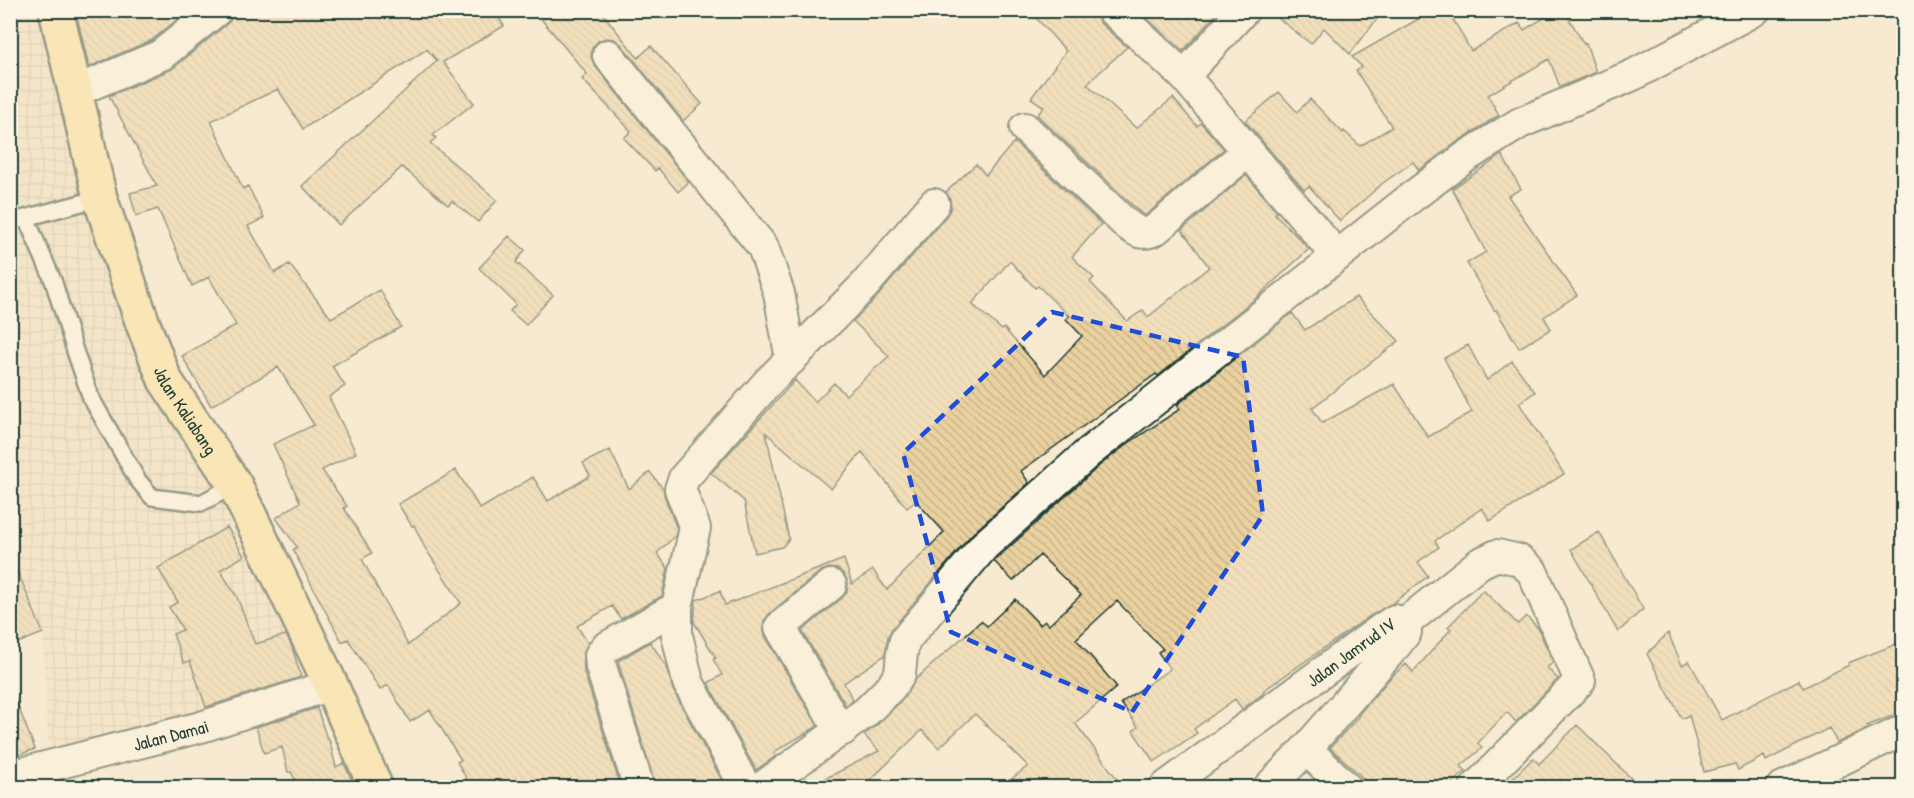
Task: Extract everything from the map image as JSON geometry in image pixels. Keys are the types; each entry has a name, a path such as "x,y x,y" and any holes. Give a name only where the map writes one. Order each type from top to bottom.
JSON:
{"main road":[{"name":"Jalan Kaliabang","path":"56,10 100,198 143,324 165,380 235,485 331,685 376,788"}],"street":[{"path":"76,91 162,55 217,10"},
{"path":"1112,10 1184,76 1337,256"},
{"path":"1184,76 1244,10"},
{"path":"761,788 866,712 891,687 900,674 905,640 984,546 1088,453 1337,256 1467,156 1520,123 1633,75 1755,10"},
{"path":"608,55 763,248 779,293 791,360"},
{"path":"1025,128 1125,223 1145,234 1155,230 1248,151"},
{"path":"746,788 688,682 677,635 677,607 695,528 680,489 684,478 769,381 864,286 934,204"},
{"name":"Jalan Jamrud IV","path":"1164,788 1380,630 1395,620 1405,622 1480,563 1497,555 1519,560 1532,571 1580,681 1475,788"},
{"path":"831,585 780,627 831,715 843,729"},
{"path":"639,788 601,667 600,655 605,648 677,607"},
{"path":"1269,788 1306,749 1406,632 1405,622"},
{"name":"Jalan Damai","path":"10,776 201,727 331,685"},
{"path":"1780,788 1904,730"},
{"path":"1306,749 1347,788"}],"lane":[{"path":"100,198 18,220 54,280 92,398 137,479 152,497 201,503 235,485"}],"highlighted area":[{"path":"1052,312 1243,357 1263,515 1132,712 951,632 903,453"}],"shaded area":[{"path":"10,11 56,11 143,324 331,685 49,764 43,633 11,554"}],"building":[{"path":"81,10 189,10 152,40 89,67 77,17 83,15"},
{"path":"234,10 494,10 504,26 443,62 474,103 433,135 436,138 430,143 497,200 478,222 452,201 448,205 402,167 339,225 302,186 437,61 427,49 303,129 278,89 211,121 243,189 248,186 264,218 248,226 275,273 289,264 331,318 380,290 401,327 332,366 345,386 329,397 356,453 322,470 347,506 344,508 372,553 362,559 408,645 461,603 425,548 414,525 412,526 398,504 456,470 480,509 533,477 548,501 590,476 583,463 610,450 629,489 650,472 664,490 677,529 675,536 657,553 668,568 662,596 621,619 612,606 577,626 588,643 583,656 584,672 621,788 472,788 457,762 461,760 430,710 410,722 388,685 380,690 348,639 342,642 293,550 297,547 276,518 300,502 273,444 314,425 278,367 211,406 182,356 236,325 209,277 192,286 158,209 136,216 130,193 157,186 109,96 172,69 228,23 233,17"},
{"path":"554,10 600,10 638,58 651,46 702,104 683,121 621,44 614,39 606,38 598,41 592,48 591,57 595,66 689,182 678,192 658,168 655,171 624,138 631,131 582,79 587,74 542,20"},
{"path":"1029,10 1095,10 1100,23 1127,47 1087,84 1136,128 1173,98 1197,126 1201,123 1224,149 1146,215 1142,214 1037,115 1044,107 1031,98 1066,51"},
{"path":"1138,10 1220,10 1183,51"},
{"path":"1268,10 1384,10 1350,54 1324,28 1311,44"},
{"path":"1434,10 1448,10 1471,51 1519,23 1524,30 1557,10 1564,10 1584,44 1586,43 1596,72 1560,87 1549,59 1488,95 1499,115 1419,170 1413,162 1383,183 1340,221 1309,186 1304,190 1245,121 1279,92 1297,112 1310,99 1343,133 1344,131 1360,146 1392,127 1356,71 1362,67 1352,57"},
{"path":"1014,142 1101,224 1072,257 1094,278 1090,282 1127,321 1143,310 1148,317 1209,267 1182,230 1246,175 1277,212 1275,214 1309,249 1256,298 1158,376 1156,374 1021,471 1029,483 971,535 892,629 888,636 885,655 844,683 853,700 846,706 802,631 847,592 848,583 844,574 838,569 829,568 821,571 769,614 764,621 765,636 818,726 774,752 776,756 756,770 708,683 722,675 713,659 716,658 694,622 696,600 720,591 725,605 844,559 852,584 873,570 887,590 944,532 916,501 907,508 862,452 831,489 766,433 789,539 782,547 755,553 744,501 711,473 795,380 815,402 834,383 846,395 889,356 853,321 877,297 947,215 951,207 946,192 976,164 986,175","holes":["1010,261 1035,288 1038,286 1069,316 1066,319 1082,336 1045,375 1004,328 1002,330 972,304"]},
{"path":"1502,155 1521,189 1508,196 1577,295 1544,317 1551,329 1519,348 1467,263 1486,252 1452,189"},
{"path":"509,236 525,250 516,262 553,295 526,325 510,311 516,304 479,268"},
{"path":"1356,297 1399,341 1312,408 1322,423 1394,384 1428,437 1472,412 1444,358 1468,345 1487,380 1512,361 1535,392 1519,403 1564,474 1490,521 1482,508 1435,541 1439,547 1418,562 1428,576 1393,603 1370,616 1263,691 1264,693 1242,709 1235,699 1194,729 1197,733 1154,762 1133,731 1138,727 1121,703 1170,669 1158,652 1163,649 1117,601 1076,639 1117,687 1075,723 1124,788 1000,788 1028,766 975,714 939,748 922,730 862,788 807,788 879,751 864,735 903,699 916,679 981,621 987,626 1015,599 1040,625 1045,621 1049,625 1081,595 1040,555 1013,581 994,561 1099,466 1180,409 1177,405 1292,313 1305,330"},
{"path":"227,527 244,556 220,570 237,597 255,644 286,635 301,677 206,707 190,661 184,663 173,634 183,630 169,607 178,602 158,568"},
{"path":"1599,532 1643,609 1618,632 1571,549"},
{"path":"10,556 43,633 10,646"},
{"path":"1483,590 1518,624 1526,616 1538,628 1553,662 1547,668 1558,679 1516,722 1507,712 1478,743 1482,748 1461,766 1466,771 1447,788 1371,788 1330,748 1391,677 1406,664 1413,672 1451,629 1448,627"},
{"path":"1668,633 1682,665 1689,661 1722,720 1799,680 1803,688 1849,665 1848,663 1904,641 1904,711 1867,726 1868,728 1837,743 1829,728 1766,761 1764,756 1738,770 1735,764 1704,772 1689,715 1682,719 1647,654"},
{"path":"650,642 666,665 673,690 726,788 656,788 618,661"},
{"path":"10,691 12,691 35,749 10,758"},
{"path":"317,708 327,739 329,739 336,767 344,763 355,788 297,788 299,787 291,772 288,772 282,747 264,753 256,727"},
{"path":"1577,725 1641,788 1503,788 1533,758 1539,764"}]}
